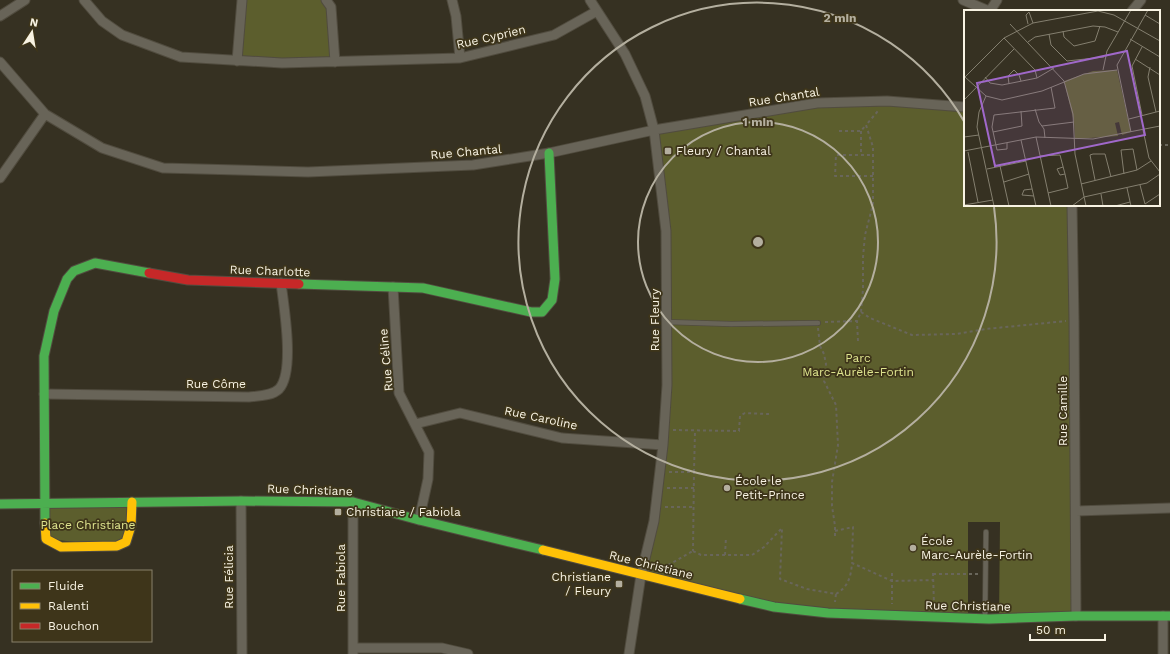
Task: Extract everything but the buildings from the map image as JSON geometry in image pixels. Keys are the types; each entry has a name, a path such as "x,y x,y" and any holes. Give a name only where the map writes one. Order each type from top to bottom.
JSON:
{"street":[{"path":"0,16 25,0"},
{"name":"Rue Cyprien","path":"84,0 102,21 122,34 181,57 282,63 460,58 554,35 597,11"},
{"path":"237,61 242,0"},
{"path":"326,0 330,7 335,62"},
{"path":"452,0 456,16 460,58"},
{"name":"Rue Fleury","path":"590,0 625,54 645,96 654,130 666,231 667,384 664,445 654,521 641,575 629,654"},
{"path":"963,0 987,10"},
{"path":"990,10 997,0"},
{"path":"1133,10 1142,0"},
{"name":"Rue Chantal","path":"0,62 45,114 102,148 163,168 316,172 473,165 549,153 654,130 817,103 886,101 964,105"},
{"path":"0,178 45,114"},
{"name":"Rue Charlotte","path":"44,503 44,356 54,311 67,279 74,271 96,264 188,280 423,288 531,312 542,312 552,300 556,279 549,153"},
{"name":"Rue Camille","path":"1072,206 1076,616"},
{"name":"Rue Côme","path":"44,394 249,397 270,394 279,390 286,375 288,350 282,283"},
{"name":"Rue Céline","path":"393,287 399,393 429,452 428,479 419,520"},
{"name":"Rue Caroline","path":"415,424 460,413 562,438 664,445"},
{"name":"Rue Christiane","path":"0,504 241,501 353,502 419,520 774,607 828,613 985,619 1076,616 1166,616"},
{"name":"Rue Félicia","path":"241,501 242,654"},
{"path":"44,503 46,539 61,547 69,547 117,546 126,542 131,526 132,502"},
{"name":"Rue Fabiola","path":"353,502 354,651"},
{"path":"1076,511 1170,508"},
{"path":"1163,654 1166,616"},
{"path":"354,651 442,648 468,654"}],"lane":[{"path":"667,322 731,324 818,323"},
{"path":"985,619 986,532"}],"path":[{"path":"861,155 861,131 886,101"},
{"path":"858,341 856,321 862,312 865,236 873,204 874,155 866,125"},
{"path":"839,131 861,131"},
{"path":"873,176 835,176 836,155 874,155"},
{"path":"862,312 876,320 912,335 956,334 986,329 1074,321"},
{"path":"834,536 832,482 838,445 836,405 824,381 826,364 824,354 820,346 818,323 856,321"},
{"path":"664,430 739,431 740,416 745,413 769,414"},
{"path":"693,551 695,431"},
{"path":"660,473 694,472"},
{"path":"658,488 694,488"},
{"path":"656,507 694,506"},
{"path":"693,551 701,555 752,555 764,547 782,528 780,580 807,589 836,594 843,590 850,578 853,527 835,531"},
{"path":"725,555 726,537"},
{"path":"658,570 693,551"},
{"path":"852,563 892,581 934,580"},
{"path":"934,617 934,573 985,574"},
{"path":"892,574 892,616"},
{"path":"835,604 836,594"}],"green space":[{"path":"242,0 326,0 335,62 237,61"},
{"name":"Parc Marc-Aurèle-Fortin","path":"817,103 964,107 964,206 1072,206 1076,616 999,619 1000,522 968,522 968,619 828,613 641,575 663,445 666,231 654,130"},
{"name":"Place Christiane","path":"132,502 131,526 117,546 46,539 44,503"}],"traffic: fast":[{"path":"299,284 423,288 531,312 542,312 552,300 555,279 549,153"},
{"path":"45,523 44,356 54,311 67,279 74,271 95,263 149,273"},
{"path":"0,504 241,501 353,502 419,520 543,550"},
{"path":"740,599 774,607 828,613 989,619 1076,616 1170,616"}],"traffic: slow":[{"path":"45,523 46,539 61,547 117,546 126,542 131,526 132,502"},
{"path":"543,550 740,599"}],"traffic: jam":[{"path":"149,273 188,280 299,284"}],"place":[{"name":"Fleury / Chantal","path":"668,151"},
{"name":"École le Petit-Prince","path":"727,488"},
{"name":"Christiane / Fabiola","path":"338,512"},
{"name":"École Marc-Aurèle-Fortin","path":"913,548"},
{"name":"Christiane / Fleury","path":"619,584"}]}
